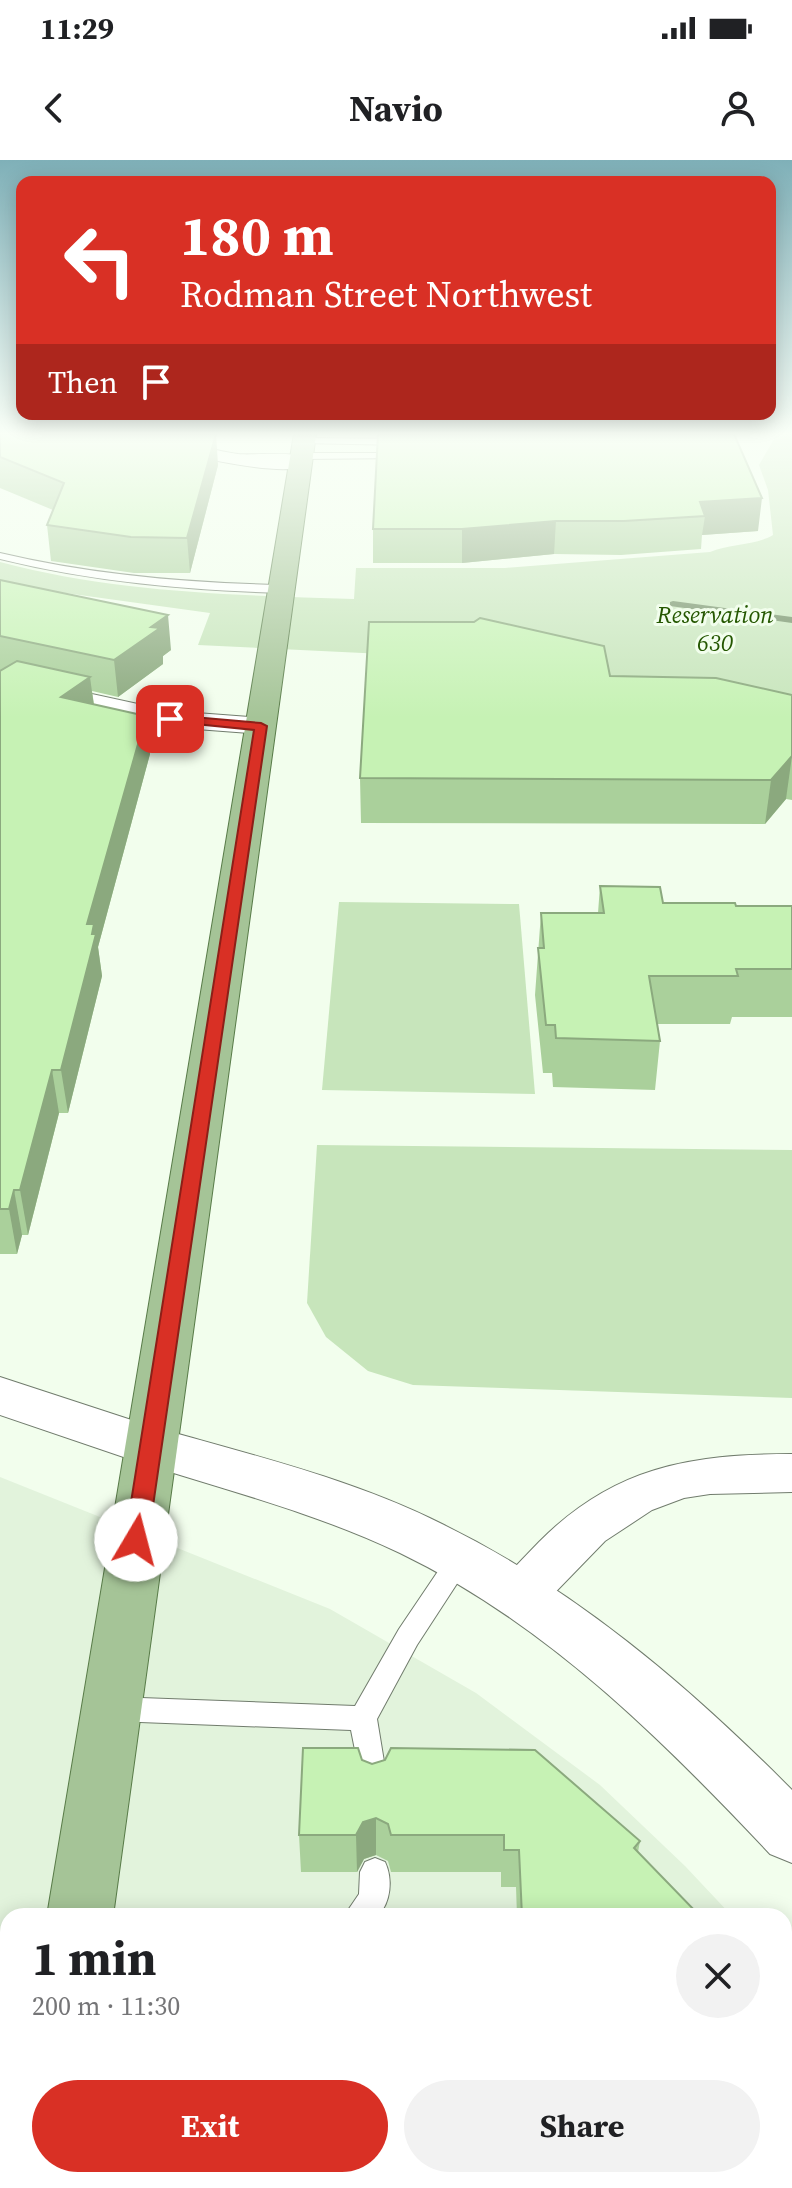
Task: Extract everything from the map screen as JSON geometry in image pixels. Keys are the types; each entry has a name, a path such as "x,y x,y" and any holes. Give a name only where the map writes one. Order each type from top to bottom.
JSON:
{"main road":[{"path":"81,1908 291,529"},
{"path":"0,1396 361,1511 460,1559 521,1594 630,1677 712,1749 792,1833"}],"street":[{"path":"10,691 170,719 261,726"},
{"path":"521,1594 587,1527 619,1504 651,1489 686,1477 724,1472 792,1473"}],"lane":[{"path":"0,556 47,566 219,588 282,589"},
{"path":"374,1786 363,1718 408,1637 460,1559"},
{"path":"110,1709 363,1718"},
{"path":"366,1908 373,1900 375,1872"}],"shaded area":[{"path":"0,1477 330,1609 476,1693 600,1785 724,1908 0,1908"}],"green space":[{"name":"Reservation 630","path":"772,529 792,529 792,734 508,660 198,645 210,613 0,584 0,562 88,580 176,591 354,599 356,568 505,568 710,552 773,535"},
{"path":"339,902 519,904 535,1094 322,1090"},
{"path":"317,1145 792,1150 792,1398 413,1385 368,1371 326,1337 307,1303"}],"building":[{"path":"72,529 190,529 187,538 131,537"},
{"path":"0,580 168,615 151,627 160,628 114,660 0,636"},
{"path":"480,618 604,646 610,676 716,678 792,695 792,756 771,780 360,778 369,622 474,622"},
{"path":"17,661 90,677 61,697 146,716 87,924 94,924 92,934 96,934 61,1070 52,1070 20,1190 14,1190 9,1209 0,1209 0,671"},
{"path":"600,886 660,887 663,903 792,906 792,969 736,969 738,976 649,976 660,1041 556,1038 555,1025 546,1025 538,948 544,948 541,913 604,913"},
{"path":"303,1748 358,1748 362,1760 372,1764 385,1760 391,1748 535,1750 640,1841 634,1848 692,1908 522,1908 519,1850 504,1850 504,1835 391,1835 388,1824 376,1818 363,1822 356,1835 299,1835"}],"waterway":[{"path":"673,604 792,620"}],"route":[{"path":"136,1540 261,726 170,719"}]}
